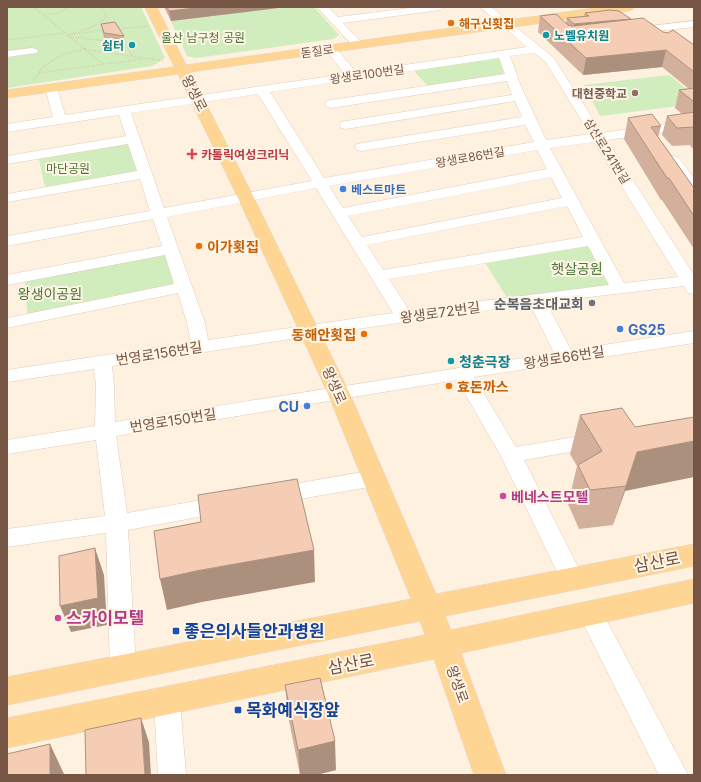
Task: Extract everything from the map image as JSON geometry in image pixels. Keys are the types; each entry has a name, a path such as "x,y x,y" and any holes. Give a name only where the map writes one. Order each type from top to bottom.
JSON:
{"main road":[{"name":"왕생로","path":"151,7 246,198 310,330 339,394 443,644 490,775"},
{"name":"돋질로","path":"7,94 181,66 331,49 603,9 628,15"},
{"name":"삼산로","path":"7,691 694,555"},
{"name":"삼산로","path":"7,733 694,592"}],"street":[{"path":"322,7 358,45"},
{"path":"335,21 440,7"},
{"name":"삼산로241번길","path":"485,7 549,59 692,283"},
{"path":"628,15 642,30 658,41"},
{"path":"620,32 694,24"},
{"path":"331,49 353,76"},
{"name":"왕생로100번길","path":"7,128 537,49"},
{"path":"7,54 32,51"},
{"path":"503,54 510,77 542,145 619,288"},
{"path":"331,104 510,77"},
{"path":"315,82 380,173"},
{"path":"51,88 60,120"},
{"path":"262,90 404,316"},
{"path":"346,125 520,97"},
{"path":"124,111 170,249 184,286 196,323 201,347"},
{"path":"362,147 530,120"},
{"name":"왕생로86번길","path":"7,241 321,183 542,145 694,124"},
{"path":"650,130 694,187"},
{"path":"7,160 133,139"},
{"path":"339,213 556,172"},
{"path":"7,198 145,174"},
{"path":"358,242 572,201"},
{"path":"379,276 593,240"},
{"path":"7,280 170,249"},
{"name":"왕생로72번길","path":"310,330 404,316 619,288 692,283"},
{"path":"7,323 184,286"},
{"path":"536,299 565,357"},
{"name":"번영로156번길","path":"7,376 310,330"},
{"name":"왕생로66번길","path":"339,394 462,373 694,337"},
{"path":"102,361 105,386 105,431 117,522 123,668"},
{"path":"462,373 511,455 572,579"},
{"name":"번영로150번길","path":"7,447 339,394"},
{"path":"511,455 618,437"},
{"path":"7,538 117,522 375,478"},
{"path":"590,613 674,775"},
{"path":"167,701 172,775"}],"path":[{"path":"34,7 103,64"},
{"path":"43,15 61,12 67,7"},
{"path":"67,35 106,19 108,16 102,7"},
{"path":"67,35 160,24"},
{"path":"7,40 64,33"},
{"path":"69,37 118,42 127,46 132,56"},
{"path":"29,91 39,73 50,62 60,56 83,49 147,58 181,66"},
{"path":"39,73 147,58"}],"green space":[{"path":"7,7 141,7 165,58 152,66 7,88"},
{"name":"울산 남구청 공원","path":"286,7 314,7 339,35 333,39 196,58 187,56 171,21"},
{"path":"499,57 504,75 428,86 413,70"},
{"path":"669,75 694,95 694,104 600,116 584,85"},
{"name":"마단공원","path":"133,139 145,174 46,191 38,155"},
{"name":"햇살공원","path":"593,240 619,288 510,303 483,259"},
{"name":"왕생이공원","path":"171,249 184,287 28,319 24,277"}],"building":[{"path":"167,7 204,7 169,11"},
{"path":"610,10 619,11 631,19 574,24 567,18 589,16 585,13"},
{"path":"556,14 568,25 573,26 643,18 663,32 668,33 673,30 694,45 694,72 666,50 586,58 540,16"},
{"path":"115,22 124,36 104,33 101,24"},
{"path":"694,88 694,101 679,90"},
{"path":"694,112 694,127 677,128 667,116"},
{"path":"652,114 661,126 651,127 694,188 694,216 628,118"},
{"path":"622,408 635,427 694,417 694,441 637,452 626,486 590,490 578,465 602,451 580,415"},
{"path":"297,479 314,550 160,579 154,531 201,522 198,495"},
{"path":"95,548 98,598 60,606 59,556"},
{"path":"320,678 335,741 298,750 285,685"},
{"path":"141,718 145,775 86,775 85,730"},
{"path":"50,744 50,775 7,775 7,754"}],"place":[{"name":"해구신횟집","path":"451,23"},
{"name":"노벨유치원","path":"546,35"},
{"name":"쉼터","path":"132,45"},
{"name":"대현중학교","path":"635,93"},
{"name":"카톨릭여성크리닉","path":"192,154"},
{"name":"베스트마트","path":"343,189"},
{"name":"이가횟집","path":"199,246"},
{"name":"순복음초대교회","path":"592,303"},
{"name":"GS25","path":"620,329"},
{"name":"동해안횟집","path":"364,334"},
{"name":"청춘극장","path":"451,361"},
{"name":"효돈까스","path":"449,386"},
{"name":"CU","path":"307,406"},
{"name":"베네스트모텔","path":"503,496"},
{"name":"스카이모텔","path":"58,618"},
{"name":"좋은의사들안과병원","path":"176,631"},
{"name":"목화예식장앞","path":"238,710"}]}
